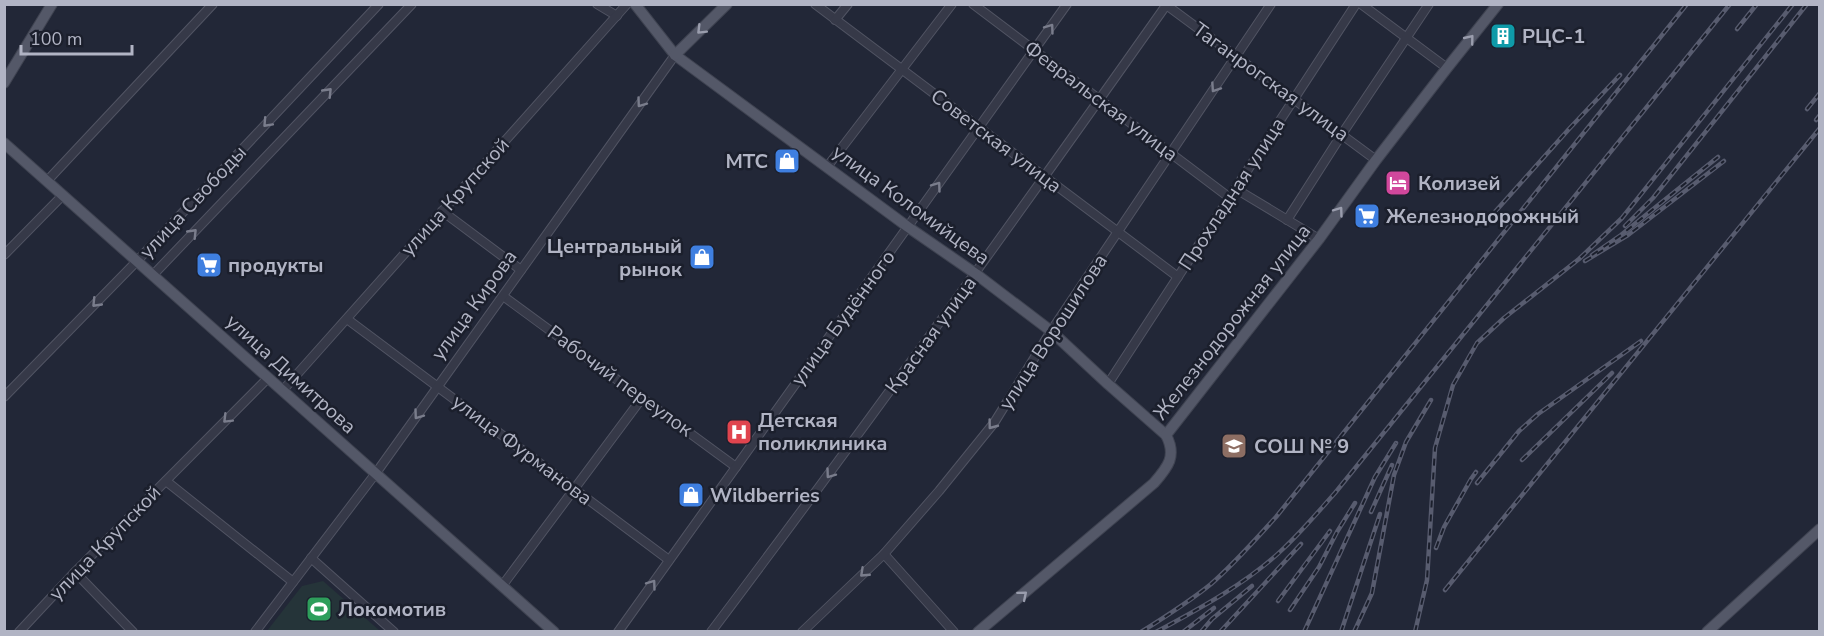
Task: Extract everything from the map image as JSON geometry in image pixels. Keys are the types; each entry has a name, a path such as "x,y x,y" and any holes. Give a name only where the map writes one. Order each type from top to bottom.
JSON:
{"main road":[{"path":"4,83 52,4"},
{"name":"улица Коломийцева","path":"635,4 675,55 1052,331 1166,435"},
{"name":"улица Кирова","path":"675,55 727,4"},
{"name":"Железнодорожная улица","path":"978,632 1154,483 1169,466 1171,446 1166,435 1498,4"},
{"name":"улица Димитрова","path":"4,143 554,632"},
{"path":"1707,632 1820,529"}],"street":[{"path":"47,181 213,4"},
{"name":"улица Свободы","path":"4,397 137,261 379,4"},
{"name":"улица Свободы","path":"153,275 412,4"},
{"path":"597,4 617,16"},
{"name":"улица Крупской","path":"283,390 627,4"},
{"name":"Советская улица","path":"815,4 1178,277"},
{"path":"835,20 848,4"},
{"path":"827,167 952,4"},
{"name":"Февральская улица","path":"973,4 1230,198"},
{"name":"улица Будённого","path":"618,632 1067,4"},
{"name":"улица Ворошилова","path":"802,632 884,554 994,423 1052,331 1271,4"},
{"path":"1359,4 1447,68"},
{"name":"Прохладная улица","path":"1108,384 1294,99 1359,4"},
{"path":"1287,220 1429,4"},
{"name":"Таганрогская улица","path":"1166,5 1376,160"},
{"name":"Красная улица","path":"711,632 976,274 1166,5"},
{"name":"улица Кирова","path":"255,632 376,473 675,55"},
{"path":"1236,189 1319,239"},
{"path":"4,255 63,195"},
{"path":"442,211 521,270"},
{"name":"Рабочий переулок","path":"503,296 736,467"},
{"name":"улица Фурманова","path":"347,319 669,560"},
{"name":"улица Крупской","path":"19,632 75,572 268,378"},
{"path":"502,586 642,398"},
{"path":"166,481 293,582"},
{"path":"884,554 954,632"},
{"path":"311,558 394,632"},
{"path":"75,572 133,632"}],"shaded area":[{"name":"Локомотив","path":"323,581 380,631 267,631 302,586"}],"railway":[{"path":"1141,632 1211,584 1276,517 1687,4"},
{"path":"1156,632 1206,604 1255,572 1284,548 1310,521 1730,4"},
{"path":"1737,29 1757,4"},
{"path":"1415,632 1427,580 1435,448 1453,385 1477,343 1504,318 1579,259 1622,218 1793,4"},
{"path":"1625,226 1653,198 1807,4"},
{"path":"1485,223 1620,75"},
{"path":"1807,109 1820,93"},
{"path":"1816,120 1820,115"},
{"path":"1445,590 1820,128"},
{"path":"1592,255 1621,235 1718,157"},
{"path":"1585,261 1628,235 1724,161"},
{"path":"1477,483 1519,431 1538,414 1641,341"},
{"path":"1522,460 1612,373"},
{"path":"1354,632 1372,593 1394,475 1406,442 1431,400"},
{"path":"1304,632 1375,477 1396,443"},
{"path":"1371,512 1392,465"},
{"path":"1436,548 1444,527 1476,472"},
{"path":"1290,610 1319,567 1355,503"},
{"path":"1341,632 1380,514"},
{"path":"1278,601 1330,531"},
{"path":"1220,632 1301,544"},
{"path":"1201,632 1212,619 1252,586"},
{"path":"1183,632 1214,608"}],"place":[{"name":"РЦС-1","path":"1503,36"},
{"name":"МТС","path":"787,161"},
{"name":"Колизей","path":"1398,183"},
{"name":"Железнодорожный","path":"1367,216"},
{"name":"Центральный рынок","path":"702,257"},
{"name":"продукты","path":"209,265"},
{"name":"Детская поликлиника","path":"739,432"},
{"name":"СОШ № 9","path":"1234,446"},
{"name":"Wildberries","path":"691,495"},
{"name":"Локомотив","path":"319,609"}]}
